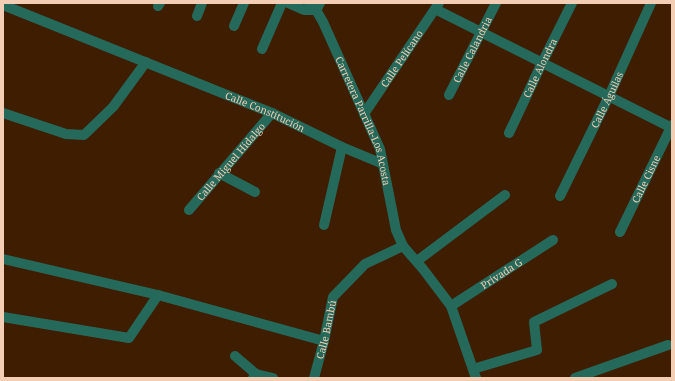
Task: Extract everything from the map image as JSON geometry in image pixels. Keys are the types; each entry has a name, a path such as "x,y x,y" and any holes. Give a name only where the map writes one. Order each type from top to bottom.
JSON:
{"street":[{"path":"197,16 202,3"},
{"path":"234,26 244,3"},
{"path":"262,49 282,3"},
{"path":"288,3 304,10 315,5"},
{"name":"Calle Calandria","path":"449,95 496,3"},
{"name":"Calle Alondra","path":"509,133 572,3"},
{"name":"Calle Águilas","path":"560,196 610,96 651,3"},
{"name":"Calle Constitución","path":"3,5 272,113 342,147 383,164"},
{"name":"Carretera Parrilla-Los Acosta","path":"315,5 380,149 396,230 403,246 451,306 474,374"},
{"path":"437,6 481,33 672,127"},
{"name":"Calle Pelícano","path":"364,114 437,6"},
{"path":"3,113 66,134 84,135 112,107 146,62"},
{"name":"Calle Miguel Hidalgo","path":"189,210 272,113"},
{"name":"Calle Cisne","path":"620,232 672,127"},
{"path":"324,225 342,147"},
{"path":"220,173 255,192"},
{"path":"417,262 505,195"},
{"name":"Privada G","path":"451,306 553,240"},
{"name":"Calle Bambú","path":"314,378 324,341 333,297 365,264 403,246"},
{"path":"3,259 158,295 324,341"},
{"path":"474,374 537,350 534,322 612,284"},
{"path":"3,317 129,338 158,295"},
{"path":"575,378 668,345"},
{"path":"235,356 255,376 273,378"}]}
